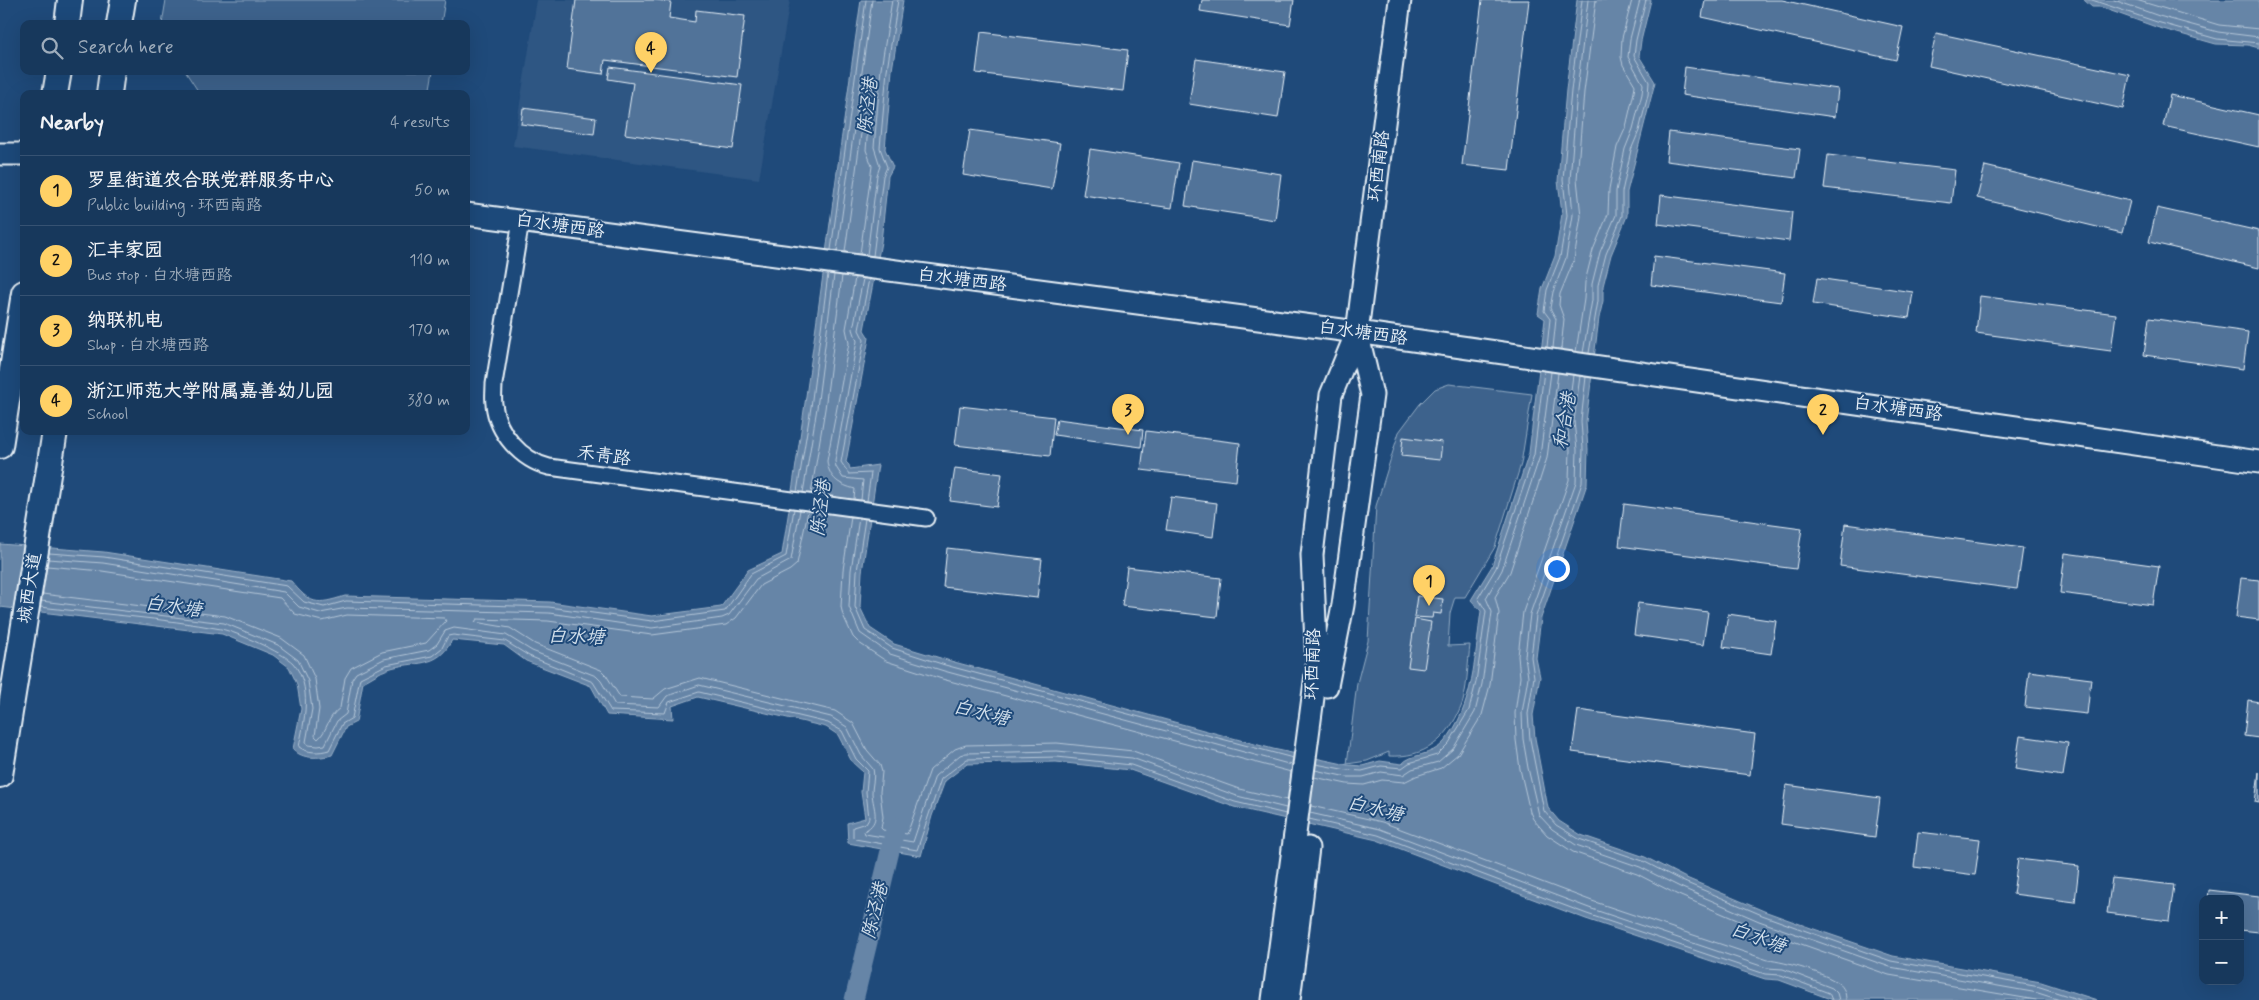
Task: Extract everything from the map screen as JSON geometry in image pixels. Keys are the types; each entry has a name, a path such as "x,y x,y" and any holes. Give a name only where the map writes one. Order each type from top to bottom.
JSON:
{"main road":[{"path":"68,20 70,0"},
{"path":"120,20 123,0"},
{"path":"56,90 58,75"},
{"path":"110,90 111,75"},
{"path":"0,446 20,318"},
{"name":"城西大道","path":"0,775 54,435"}],"street":[{"name":"环西南路","path":"1323,668 1313,545 1331,395 1357,332 1400,0"},
{"path":"0,154 20,154"},
{"name":"白水塘西路","path":"470,215 1357,332 2259,462"},
{"name":"禾青路","path":"521,221 494,384 494,404 500,424 509,441 522,454 537,464 549,467 926,518"},
{"name":"环西南路","path":"1273,1000 1295,889 1323,668 1343,605 1372,395 1357,332"},
{"name":"环西南路","path":"1289,1000 1295,889"}],"shaded area":[{"path":"166,0 445,0 442,20 163,20"},
{"path":"537,0 790,0 759,179 513,146"},
{"path":"188,75 432,75 430,90 197,90"},
{"path":"1449,384 1532,394 1521,464 1495,547 1465,597 1455,597 1450,613 1448,646 1470,645 1463,701 1455,719 1442,738 1424,750 1402,756 1389,756 1389,752 1367,761 1347,764 1357,683 1368,641 1376,506 1399,432 1420,404 1435,389"}],"water":[{"path":"861,0 903,0 892,70 885,149 893,167 888,176 881,242 864,330 869,338 846,462 850,469 878,465 862,572 860,607 870,628 894,644 947,660 1273,749 1348,765 1362,766 1380,761 1402,764 1411,758 1439,747 1454,728 1462,713 1475,662 1481,611 1471,600 1492,566 1529,453 1545,319 1538,314 1542,289 1555,256 1562,214 1558,181 1566,90 1577,0 1651,0 1639,56 1655,82 1627,192 1627,216 1611,255 1603,286 1603,301 1599,318 1586,422 1588,449 1587,484 1541,618 1536,658 1540,677 1533,715 1535,738 1548,808 1559,821 1581,835 1645,857 1684,877 1764,911 1811,928 1893,956 2041,982 2097,1000 1833,1000 1779,980 1765,979 1586,919 1377,840 1234,807 1130,770 1056,762 967,764 945,781 932,816 921,856 848,843 847,823 865,818 861,792 863,772 852,762 838,735 826,727 698,697 672,706 673,719 607,715 591,686 526,661 504,645 452,640 439,656 432,660 398,666 375,675 363,682 356,722 346,727 332,755 306,757 293,749 301,709 297,684 289,667 273,655 222,634 0,607 0,544 104,552 291,581 309,599 320,602 345,596 550,602 652,616 721,607 748,570 782,554"},
{"path":"2084,0 2259,0 2259,48 2248,45 2216,44 2156,27 2100,7 2092,7"}],"building":[{"path":"576,0 656,0 671,2 669,18 695,22 696,10 745,16 737,77 605,60 603,74 567,69"},
{"path":"1202,0 1294,0 1290,25 1200,11"},
{"path":"1482,0 1529,0 1509,170 1462,165"},
{"path":"1705,0 1782,0 1903,27 1896,60 1702,17"},
{"path":"981,32 1128,50 1123,91 976,73"},
{"path":"1936,33 2130,75 2123,109 1929,66"},
{"path":"1196,59 1285,72 1278,118 1189,104"},
{"path":"610,67 742,85 733,149 625,134 633,83 608,79"},
{"path":"1685,67 1838,89 1835,117 1682,95"},
{"path":"2170,95 2259,115 2259,147 2163,126"},
{"path":"523,108 596,118 594,134 521,124"},
{"path":"970,130 1060,143 1052,189 963,175"},
{"path":"1669,132 1800,149 1796,178 1666,161"},
{"path":"1090,149 1179,163 1172,208 1083,195"},
{"path":"1828,155 1955,170 1951,203 1824,188"},
{"path":"1192,160 1281,174 1275,220 1185,206"},
{"path":"1985,166 2130,201 2122,233 1977,198"},
{"path":"1661,195 1792,212 1789,241 1658,224"},
{"path":"2157,208 2259,231 2259,268 2149,242"},
{"path":"1654,256 1785,273 1781,302 1651,285"},
{"path":"1817,278 1913,292 1909,318 1813,304"},
{"path":"1980,296 2116,314 2111,351 1976,333"},
{"path":"2149,318 2248,332 2243,369 2144,355"},
{"path":"960,406 1054,417 1050,456 955,445"},
{"path":"1057,419 1143,430 1141,447 1054,435"},
{"path":"1146,431 1240,443 1236,481 1141,470"},
{"path":"1403,437 1442,442 1440,460 1401,456"},
{"path":"955,468 1002,474 997,507 950,501"},
{"path":"1171,497 1217,503 1213,537 1166,530"},
{"path":"1624,504 1802,528 1796,569 1619,546"},
{"path":"1845,524 2023,548 2017,589 1840,566"},
{"path":"947,548 1042,559 1037,598 943,587"},
{"path":"2065,553 2159,566 2153,605 2060,593"},
{"path":"1127,567 1221,578 1217,617 1122,606"},
{"path":"2241,578 2259,580 2259,620 2236,617"},
{"path":"1417,596 1443,599 1441,614 1433,613 1432,618 1414,617"},
{"path":"1638,603 1708,612 1703,645 1634,635"},
{"path":"1728,614 1776,621 1771,654 1723,647"},
{"path":"1415,619 1431,622 1424,669 1408,667"},
{"path":"2029,671 2091,679 2087,714 2025,707"},
{"path":"2248,700 2259,702 2259,738 2244,736"},
{"path":"1578,710 1755,734 1750,775 1572,752"},
{"path":"2020,736 2068,743 2063,776 2015,769"},
{"path":"2259,772 2259,803 2255,802"},
{"path":"1786,785 1880,798 1875,837 1781,824"},
{"path":"1918,832 1980,839 1975,875 1914,867"},
{"path":"2018,859 2079,866 2075,902 2013,894"},
{"path":"2112,878 2174,885 2169,921 2107,913"},
{"path":"2209,890 2259,896 2259,932 2244,930 2244,895 2208,895"}],"waterway":[{"name":"陈泾港","path":"854,1000 896,826"}],"place":[{"name":"浙江师范大学附属嘉善幼儿园","path":"651,73"},
{"name":"纳联机电","path":"1128,435"},
{"name":"汇丰家园","path":"1823,435"},
{"name":"罗星街道农合联党群服务中心","path":"1429,606"}],"water label":[{"name":"和合港","path":"1565,421"},
{"name":"白水塘","path":"173,607"},
{"name":"白水塘","path":"576,637"},
{"name":"白水塘","path":"981,713"},
{"name":"白水塘","path":"1375,809"},
{"name":"白水塘","path":"1758,938"}]}
